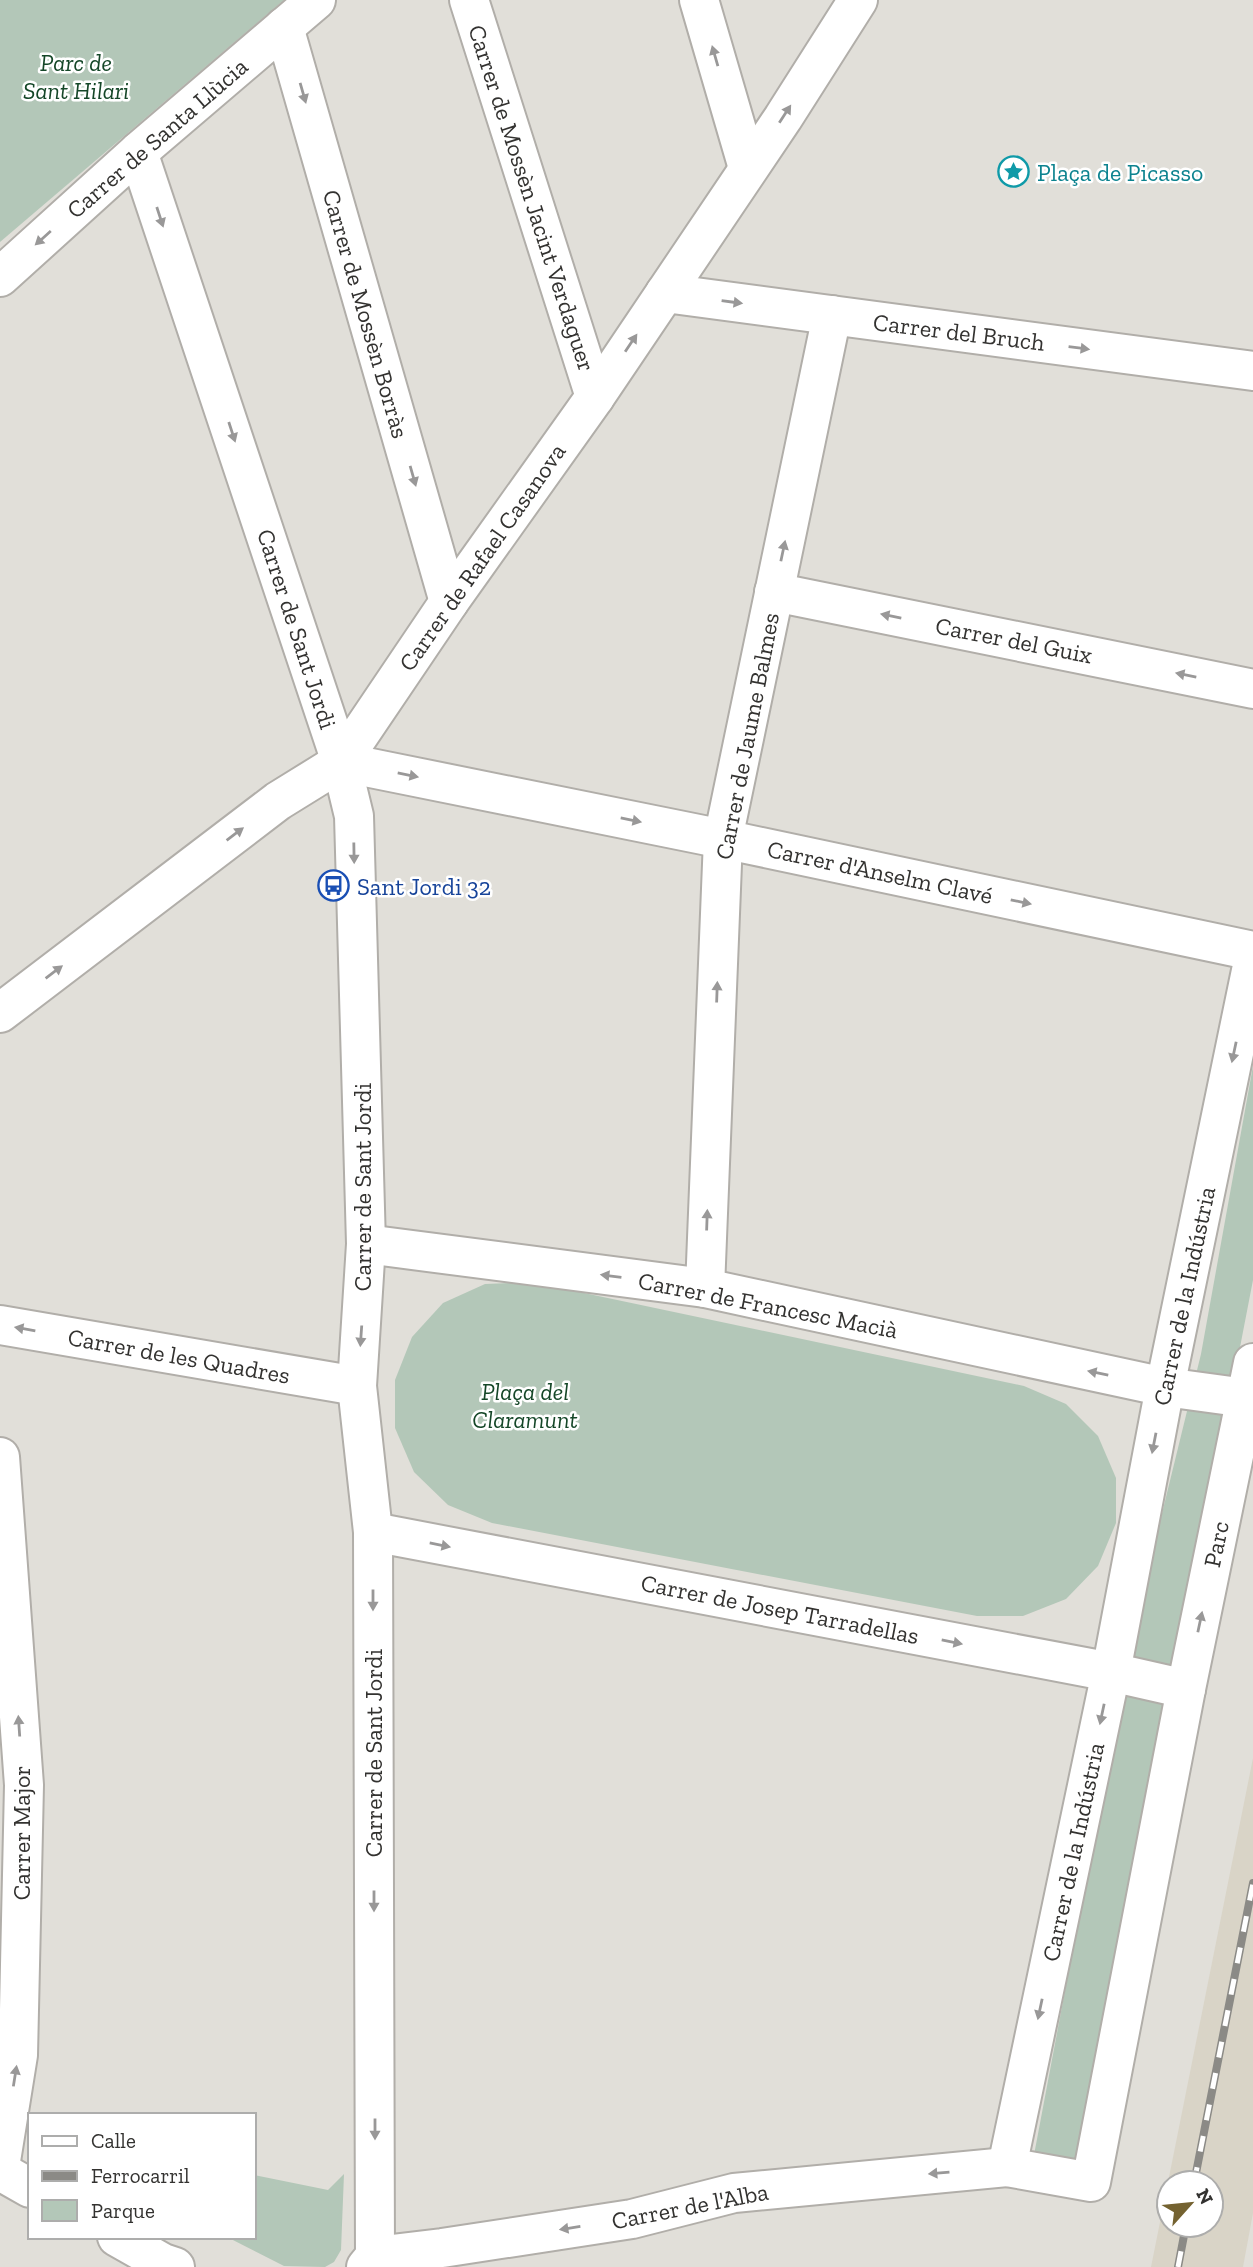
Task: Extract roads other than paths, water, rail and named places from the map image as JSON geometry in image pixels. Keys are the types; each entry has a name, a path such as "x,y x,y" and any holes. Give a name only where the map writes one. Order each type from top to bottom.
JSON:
{"street":[{"name":"Carrer de Santa Llùcia","path":"0,277 138,152 316,0"},
{"name":"Carrer de Mossèn Jacint Verdaguer","path":"469,0 595,397"},
{"path":"699,0 748,169"},
{"name":"Carrer de Rafael Casanova","path":"0,1013 278,801 341,762 449,602 595,397 858,0"},
{"name":"Carrer de Mossèn Borràs","path":"284,27 449,602"},
{"name":"Carrer de Sant Jordi","path":"138,152 341,762 354,816 366,1244 358,1386 373,1532 374,2263"},
{"name":"Carrer del Bruch","path":"665,293 1253,370"},
{"name":"Carrer de Jaume Balmes","path":"705,1288 723,839 831,316"},
{"name":"Carrer del Guix","path":"774,592 1253,689"},
{"name":"Carrer d'Anselm Clavé","path":"341,762 723,839 1253,951"},
{"name":"Carrer de la Indústria","path":"1007,2167 1111,1672 1165,1387 1253,961"},
{"name":"Carrer de Francesc Macià","path":"366,1244 705,1288 1165,1387 1250,1381"},
{"name":"Carrer de les Quadres","path":"0,1325 358,1386"},
{"name":"Parc","path":"1186,1689 1250,1381"},
{"name":"Carrer Major","path":"0,1457 24,1785 19,2055 0,2169"},
{"name":"Carrer de Josep Tarradellas","path":"373,1532 1111,1672 1186,1689"},
{"path":"1007,2167 1091,2182 1186,1689"},
{"name":"Carrer de l'Alba","path":"374,2263 442,2249 632,2219 734,2193 1007,2167"},
{"path":"0,2169 28,2187"},
{"path":"121,2239 175,2267"}],"railway":[{"path":"1197,2169 1253,1883"},
{"path":"1178,2267 1183,2239"}],"place":[{"name":"Plaça de Picasso","path":"1014,172"},
{"name":"Sant Jordi 32","path":"334,886"}],"park label":[{"name":"Parc de Sant Hilari","path":"76,76"},
{"name":"Plaça del Claramunt","path":"525,1405"}]}
